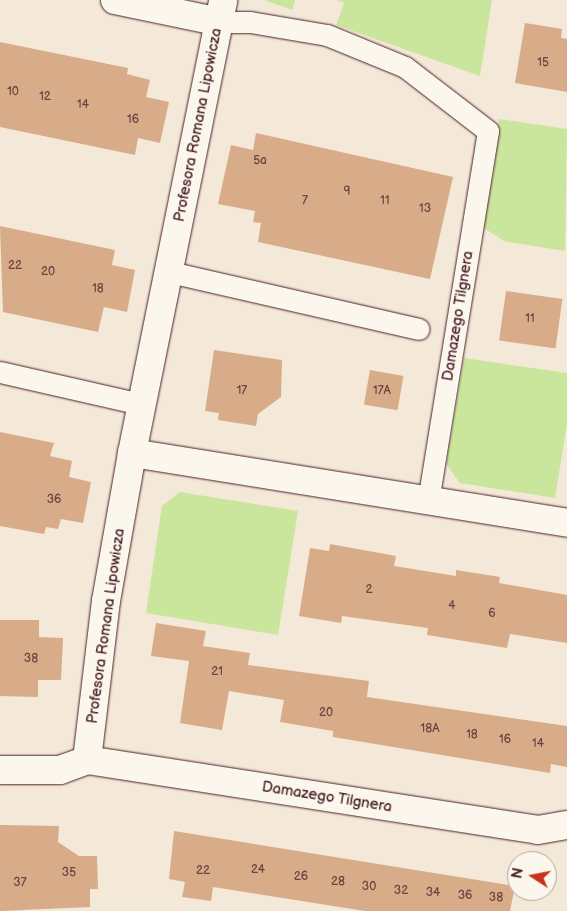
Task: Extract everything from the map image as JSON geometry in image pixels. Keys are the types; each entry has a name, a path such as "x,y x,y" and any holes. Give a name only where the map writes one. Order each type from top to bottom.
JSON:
{"street":[{"name":"Profesora Romana Lipowicza","path":"87,760 106,601 132,452 170,272 221,11 115,0"},
{"path":"132,452 567,523"},
{"path":"0,770 60,770 87,760"},
{"name":"Damazego Tilgnera","path":"87,760 538,830 567,825"}],"lane":[{"name":"Damazego Tilgnera","path":"221,11 250,22 327,35 405,67 488,131 428,501"},
{"path":"170,272 419,330"},
{"path":"0,372 141,404"}],"green space":[{"path":"264,0 295,0 292,10"},
{"path":"336,0 492,0 480,76 336,25 344,3"},
{"path":"499,119 567,129 565,251 504,241 484,228"},
{"path":"464,358 567,373 567,424 555,498 460,483 446,464"},
{"path":"180,492 298,511 278,635 146,613 162,506"}],"building":[{"path":"525,23 562,29 561,38 567,39 567,92 515,83"},
{"path":"0,42 128,68 127,74 150,80 146,97 169,102 160,143 138,138 135,155 0,127"},
{"path":"256,133 453,177 430,279 258,242 261,223 253,222 255,211 218,204 231,145 253,150"},
{"path":"0,226 115,250 112,265 135,270 127,312 104,307 98,332 3,312"},
{"path":"506,291 562,299 555,348 499,341"},
{"path":"214,350 282,360 281,397 258,414 256,426 218,420 219,413 205,411"},
{"path":"370,370 403,376 397,410 364,404"},
{"path":"0,432 54,443 50,456 72,461 69,477 91,482 83,523 61,519 58,529 46,527 44,534 0,526"},
{"path":"330,544 396,556 394,566 456,576 456,570 500,577 499,583 567,595 567,643 510,634 507,648 427,635 428,628 342,616 341,623 299,616 310,548 329,551"},
{"path":"0,620 39,620 39,637 63,638 61,680 38,680 38,697 0,696"},
{"path":"156,623 206,631 203,646 250,653 248,665 369,681 367,697 567,726 567,767 551,764 550,773 333,737 333,731 280,722 284,700 229,691 222,730 180,723 189,661 151,656"},
{"path":"0,825 59,826 58,842 79,856 97,856 98,889 90,889 90,907 0,911"},
{"path":"174,831 507,885 507,901 512,901 510,911 365,911 213,887 211,901 182,897 185,882 169,879"}]}
